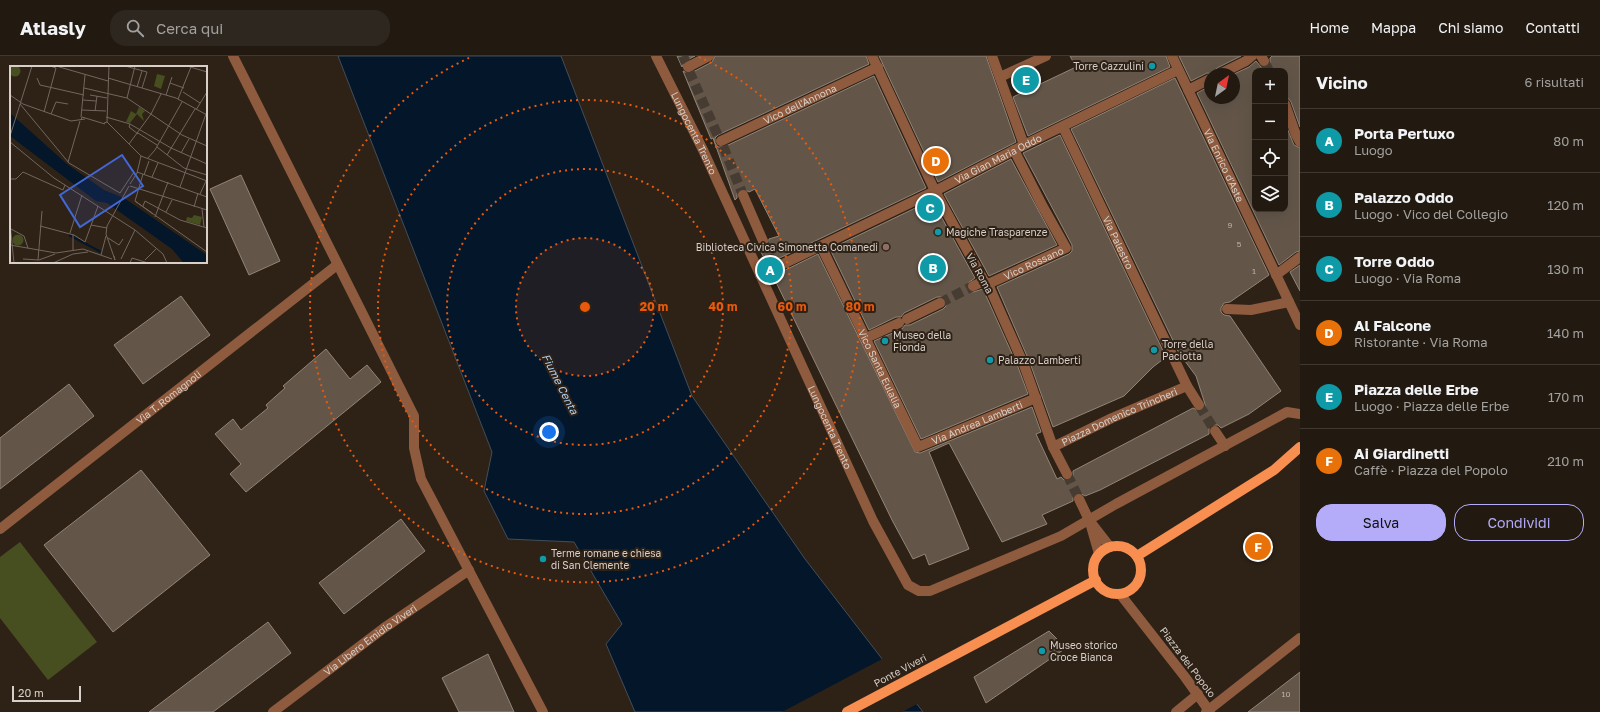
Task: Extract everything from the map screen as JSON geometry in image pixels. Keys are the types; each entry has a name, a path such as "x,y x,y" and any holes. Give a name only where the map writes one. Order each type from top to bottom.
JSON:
{"main road":[{"path":"1137,556 1274,470 1300,447"},
{"path":"1110,547 1126,547 1137,556 1141,565 1141,575 1137,584 1130,591 1120,594 1112,593 1105,590 1096,580 1093,566 1099,554 1110,547"},
{"name":"Ponte Viveri","path":"847,712 1096,580"}],"street":[{"path":"233,56 414,416 414,448 421,479 543,712"},
{"name":"Lungocenta Trento","path":"656,56 703,150 873,521 908,585 919,591 930,591 1061,536 1116,504 1287,412 1300,414"},
{"path":"688,67 709,56"},
{"name":"Via Roma","path":"872,56 935,191 986,283 1024,365 1047,430"},
{"path":"992,56 1024,145"},
{"path":"1000,77 1046,56"},
{"name":"Via Enrico d'Aste","path":"1172,56 1300,325"},
{"path":"1232,68 1246,61 1252,56"},
{"name":"Vico dell'Annona","path":"721,141 878,67"},
{"name":"Via Gian Maria Oddo","path":"760,276 773,266 821,246 935,191 1024,145 1178,70"},
{"path":"1188,90 1204,82"},
{"path":"1288,112 1300,142"},
{"name":"Via Palestro","path":"1063,126 1173,358"},
{"name":"Vico Rossano","path":"986,283 1066,248 1014,150"},
{"path":"744,195 763,241"},
{"name":"Vico Santa Eulalia","path":"821,246 918,447"},
{"path":"1276,275 1300,257"},
{"name":"Via T. Romagnoli","path":"0,529 337,265"},
{"path":"974,286 986,283"},
{"path":"1227,309 1252,310 1289,302"},
{"path":"866,338 940,303"},
{"name":"Piazza Domenico Trincheri","path":"1173,358 1187,386 1199,405"},
{"name":"Piazza Domenico Trincheri","path":"1053,447 1112,418 1187,386"},
{"name":"Via Andrea Lamberti","path":"918,447 1036,398"},
{"name":"Piazza Domenico Trincheri","path":"1047,430 1053,447 1067,474"},
{"path":"1215,431 1225,446"},
{"path":"1079,498 1089,520 1099,554"},
{"path":"1089,520 1110,547"},
{"name":"Via Libero Emidio Viveri","path":"273,712 384,628 469,570"},
{"name":"Piazza del Popolo","path":"1120,594 1198,694 1208,711 1300,638"},
{"path":"1176,712 1198,694"}],"green space":[{"path":"20,542 97,642 48,680 0,618 0,557"}],"water":[{"name":"Fiume Centa","path":"338,56 561,56 692,396 805,559 923,712 635,712 606,644 622,624 574,542 508,539 484,491 492,452"}],"pier":[{"path":"884,658 919,703 902,712 782,712"}],"building":[{"path":"677,56 695,56 685,61 682,67"},
{"path":"715,56 866,56 869,64 718,135 715,138 715,143 718,147 724,147 874,76 926,188 767,264 757,244 765,247 768,245 769,239 779,236 755,189 749,192 744,189 740,189 735,200 713,138 711,139 683,71 691,73 712,62"},
{"path":"879,56 986,56 1016,142 938,182"},
{"path":"1070,56 1166,56 1170,67 1028,136 1013,97 1076,67"},
{"path":"1179,56 1241,56 1217,68 1204,68 1204,74 1191,81"},
{"path":"1272,56 1300,56 1300,127 1291,102 1288,99 1288,68 1252,68 1252,208 1197,93 1204,89 1204,104 1240,104 1240,71 1249,67 1256,61 1261,67 1267,67 1270,64 1270,58"},
{"path":"1175,78 1269,275 1230,302 1224,303 1221,308 1221,312 1224,315 1230,316 1281,391 1249,414 1221,428 1218,425 1212,425 1209,428 1209,434 1100,490 1085,496 1080,493 1076,493 1073,496 1073,501 1042,515 1047,524 1002,542 949,443 929,452 969,549 929,565 925,554 913,559 892,520 773,276 818,254 915,452 920,453 1032,407 1041,432 1036,434 1057,479 1061,477 1064,480 1070,480 1073,477 1073,471 1193,408 1199,411 1205,408 1196,376 1179,353 1071,129"},
{"path":"1288,130 1294,145 1300,148 1300,251 1296,252 1279,265 1254,212 1288,212"},
{"path":"1060,135 1166,357 1153,367 1124,396 1053,427 1030,363 997,287 1069,254 1072,251 1072,245 1023,153"},
{"path":"1011,159 1057,245 989,276 944,194"},
{"path":"241,175 280,261 249,275 210,189"},
{"path":"932,200 975,278 968,283 967,289 973,292 983,289 1018,367 1028,394 921,439 874,341 902,329 905,325 910,325 943,309 946,306 946,301 943,297 937,297 904,313 901,317 896,317 869,330 830,249"},
{"path":"1300,265 1300,291 1290,272"},
{"path":"181,296 210,335 143,384 114,345"},
{"path":"326,349 350,379 367,365 381,382 246,492 230,474 241,464 215,434 233,419 241,430 268,408 266,405 285,388 283,386"},
{"path":"69,384 94,416 0,489 0,438"},
{"path":"141,470 210,555 113,632 44,545"},
{"path":"401,519 425,551 344,614 319,583"},
{"path":"268,622 291,653 213,712 149,712"},
{"path":"1049,631 1066,648 986,703 974,677"},
{"path":"488,654 514,712 459,712 442,678"},
{"path":"1300,672 1300,712 1248,712"}],"tunnel":[{"path":"683,56 686,63"},
{"path":"1264,61 1268,68"},
{"path":"689,71 718,136"},
{"path":"723,146 743,195"},
{"path":"763,241 772,263"},
{"path":"940,303 973,286"},
{"path":"1199,405 1215,431"},
{"path":"1067,474 1079,499"}],"place":[{"name":"Torre Cazzulini","path":"1152,66"},
{"name":"Piazza delle Erbe","path":"1026,80"},
{"name":"Al Falcone","path":"936,161"},
{"name":"Torre Oddo","path":"930,208"},
{"name":"Magiche Trasparenze","path":"938,232"},
{"name":"Biblioteca Civica Simonetta Comanedi","path":"886,247"},
{"name":"Palazzo Oddo","path":"933,268"},
{"name":"Porta Pertuxo","path":"770,270"},
{"name":"Museo della Fionda","path":"885,341"},
{"name":"Torre della Paciotta","path":"1154,350"},
{"name":"Palazzo Lamberti","path":"990,360"},
{"name":"Ai Giardinetti","path":"1258,547"},
{"name":"Terme romane e chiesa di San Clemente","path":"543,559"},
{"name":"Museo storico Croce Bianca","path":"1042,651"}]}
